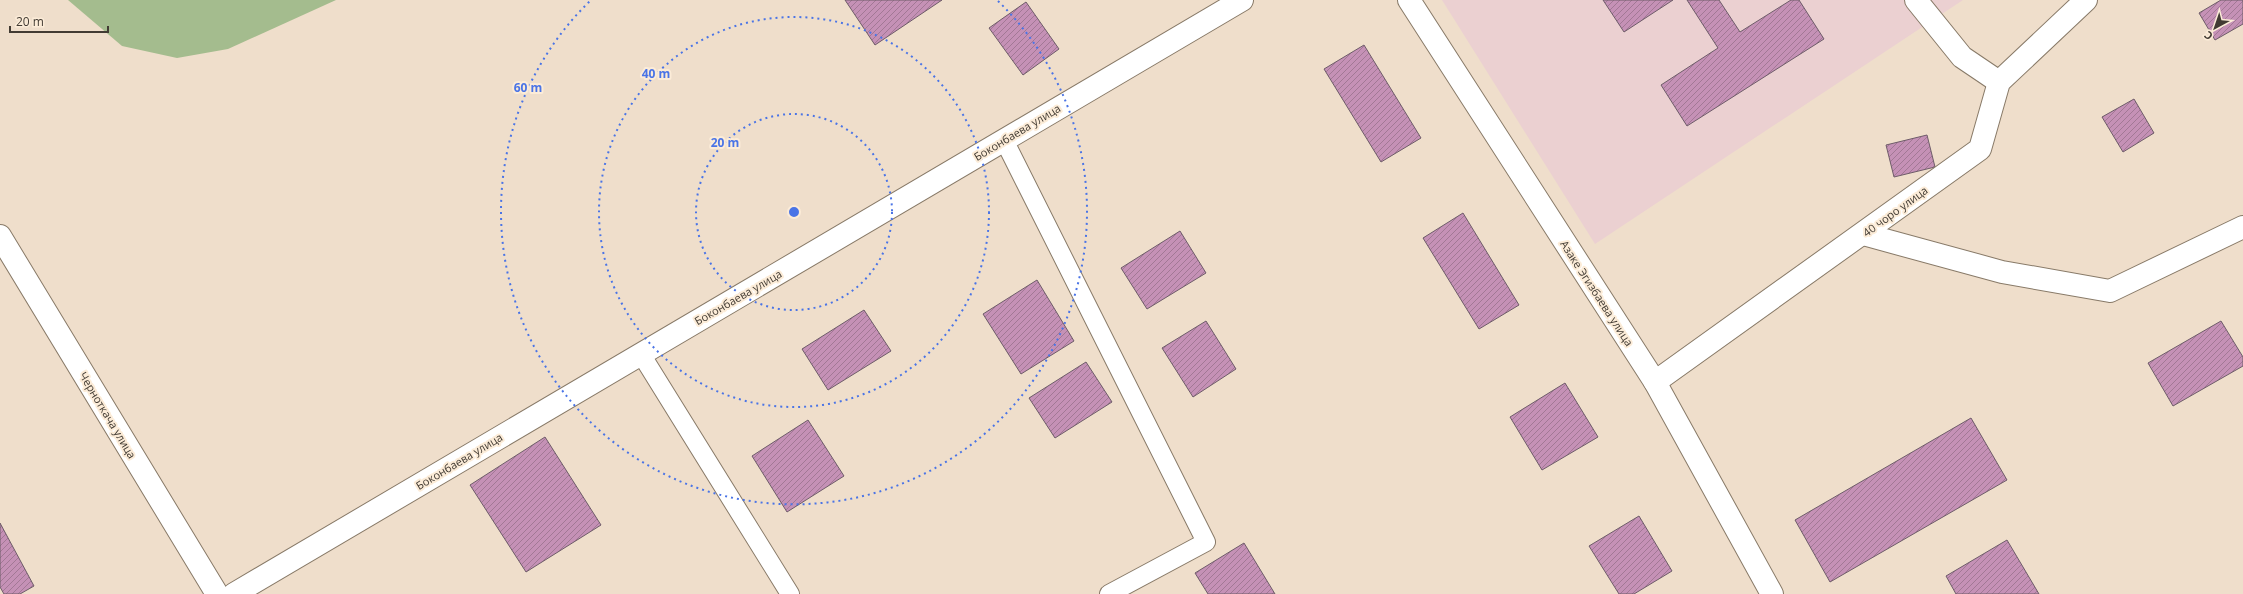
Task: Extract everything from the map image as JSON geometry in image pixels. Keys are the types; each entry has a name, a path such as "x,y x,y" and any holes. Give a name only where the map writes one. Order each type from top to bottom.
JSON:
{"street":[{"name":"Боконбаева улица","path":"234,594 1242,0"},
{"name":"Азаке Эгизбаева улица","path":"1409,0 1655,382 1772,594"},
{"path":"1916,0 1962,57 2000,82"},
{"name":"40 чоро улица","path":"1655,382 1980,149 2000,82 2086,0"},
{"path":"1863,234 2002,272 2110,291 2243,228"},
{"name":"Черноткача улица","path":"0,236 217,594"}],"lane":[{"path":"1004,140 1206,542 1109,594"},
{"path":"641,354 790,594"}],"shaded area":[{"path":"1442,0 1963,0 1595,244"}],"green space":[{"path":"68,0 336,0 228,49 177,58 122,46"}],"building":[{"path":"845,0 942,0 875,45"},
{"path":"1603,0 1673,0 1624,32"},
{"path":"1687,0 1719,0 1740,32 1791,0 1799,0 1824,39 1687,126 1661,85 1718,48"},
{"path":"2221,0 2243,0 2243,24 2215,40 2199,13"},
{"path":"1026,2 1059,49 1023,75 989,28"},
{"path":"1364,45 1421,138 1381,162 1324,69"},
{"path":"2134,99 2154,133 2123,152 2102,117"},
{"path":"1927,135 1935,167 1894,177 1886,145"},
{"path":"1463,213 1519,305 1479,329 1423,238"},
{"path":"1180,231 1206,273 1147,309 1121,268"},
{"path":"1037,280 1074,341 1021,374 983,314"},
{"path":"864,310 891,351 828,390 802,349"},
{"path":"1206,321 1236,369 1193,397 1162,348"},
{"path":"2221,321 2243,357 2243,366 2173,406 2148,363"},
{"path":"1086,362 1112,402 1055,438 1029,398"},
{"path":"1565,383 1598,437 1542,470 1510,417"},
{"path":"1971,418 2007,480 1830,582 1795,520"},
{"path":"808,420 844,476 787,512 752,456"},
{"path":"545,437 601,525 526,572 470,485"},
{"path":"1639,516 1672,571 1634,594 1619,594 1589,546"},
{"path":"0,523 34,586 20,594 4,594 0,587"},
{"path":"2007,540 2039,594 1956,594 1946,576"},
{"path":"1244,543 1275,594 1208,594 1195,573"}]}
